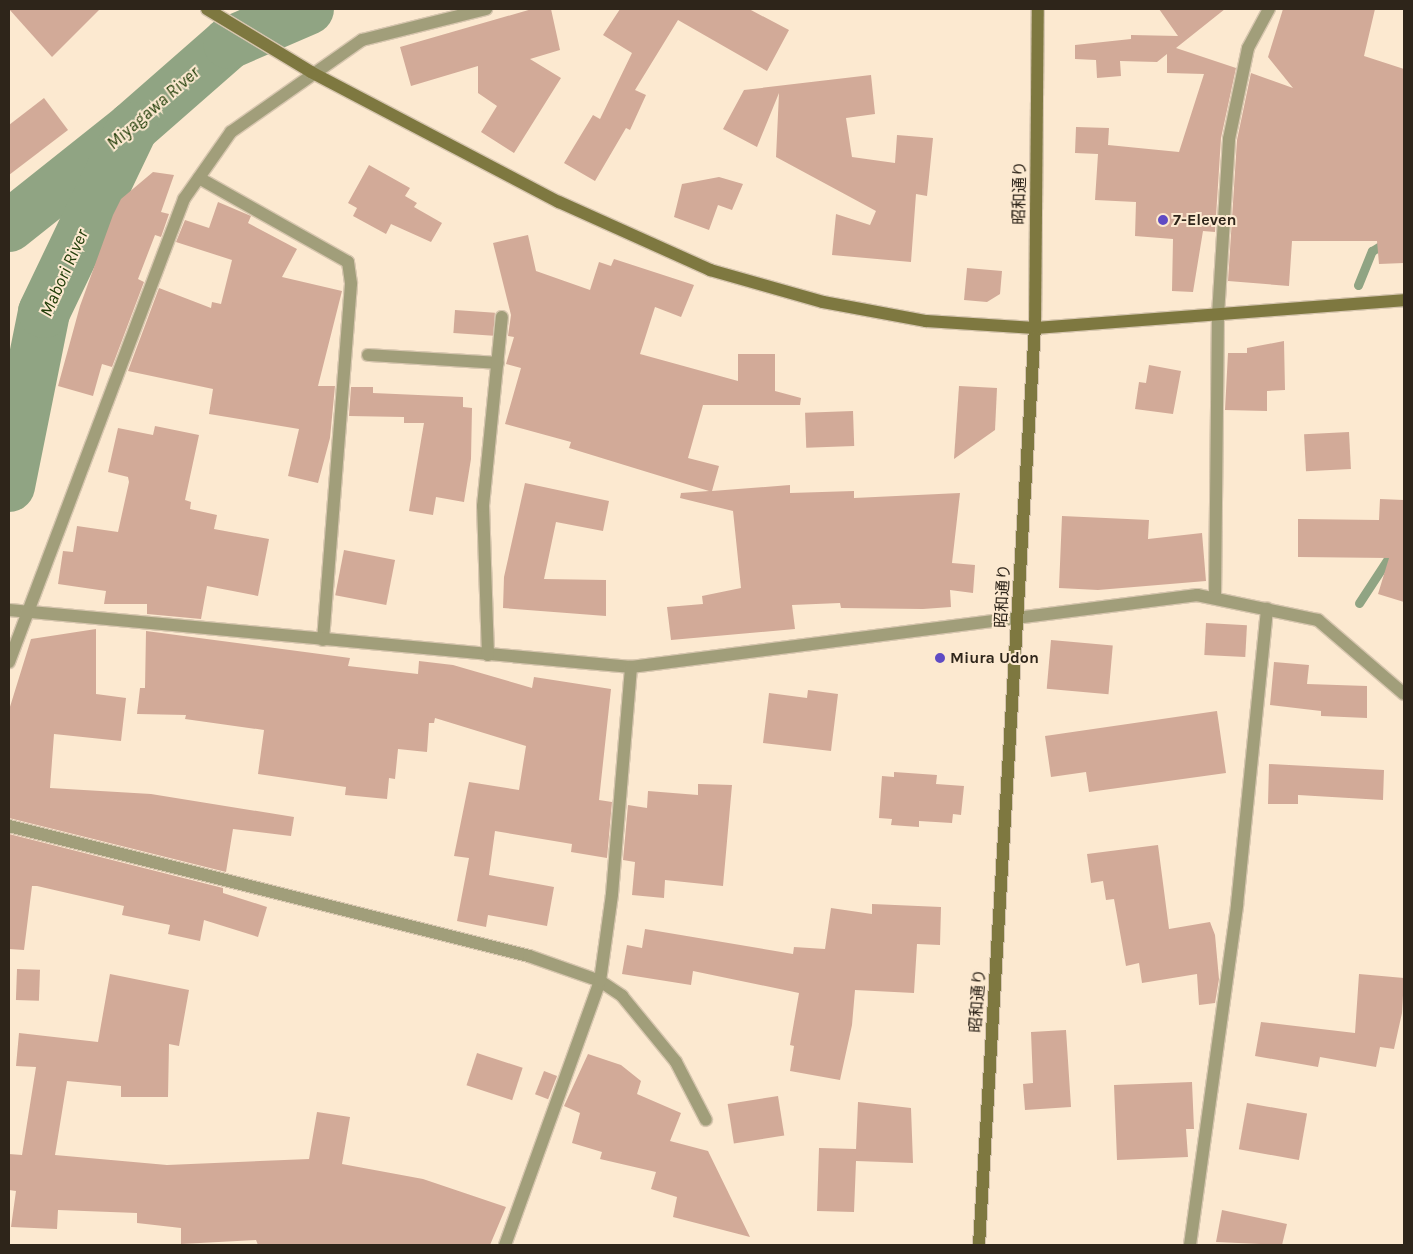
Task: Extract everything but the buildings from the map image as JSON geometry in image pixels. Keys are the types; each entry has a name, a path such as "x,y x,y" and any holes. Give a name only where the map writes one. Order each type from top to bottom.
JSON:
{"street":[{"path":"207,9 311,72 559,202 710,270 823,302 926,321 1035,328 1404,300"},
{"path":"9,662 184,199 231,132 311,72 362,40 486,9"},
{"name":"昭和通り","path":"979,1245 1035,328 1038,9"},
{"path":"1216,598 1218,315 1229,139 1248,48 1269,9"},
{"path":"199,178 348,262 351,284 323,640"},
{"path":"488,655 483,515 502,317"},
{"path":"368,355 498,363"},
{"path":"9,610 27,614 631,667 1018,620 1197,595 1318,620 1404,694"},
{"path":"1190,1245 1237,905 1267,609"},
{"path":"505,1245 600,981 612,894 631,667"},
{"path":"9,826 529,956 600,981 622,996 676,1062 706,1120"}],"waterway":[{"name":"Miyagawa River","path":"9,226 132,128 229,43 308,9"},
{"name":"Mabori River","path":"9,486 44,312 132,128"},
{"path":"1358,285 1372,251 1404,231"},
{"path":"1359,603 1395,548 1404,546"}],"place":[{"name":"7-Eleven","path":"1163,220"},
{"name":"Miura Udon","path":"940,658"}]}
